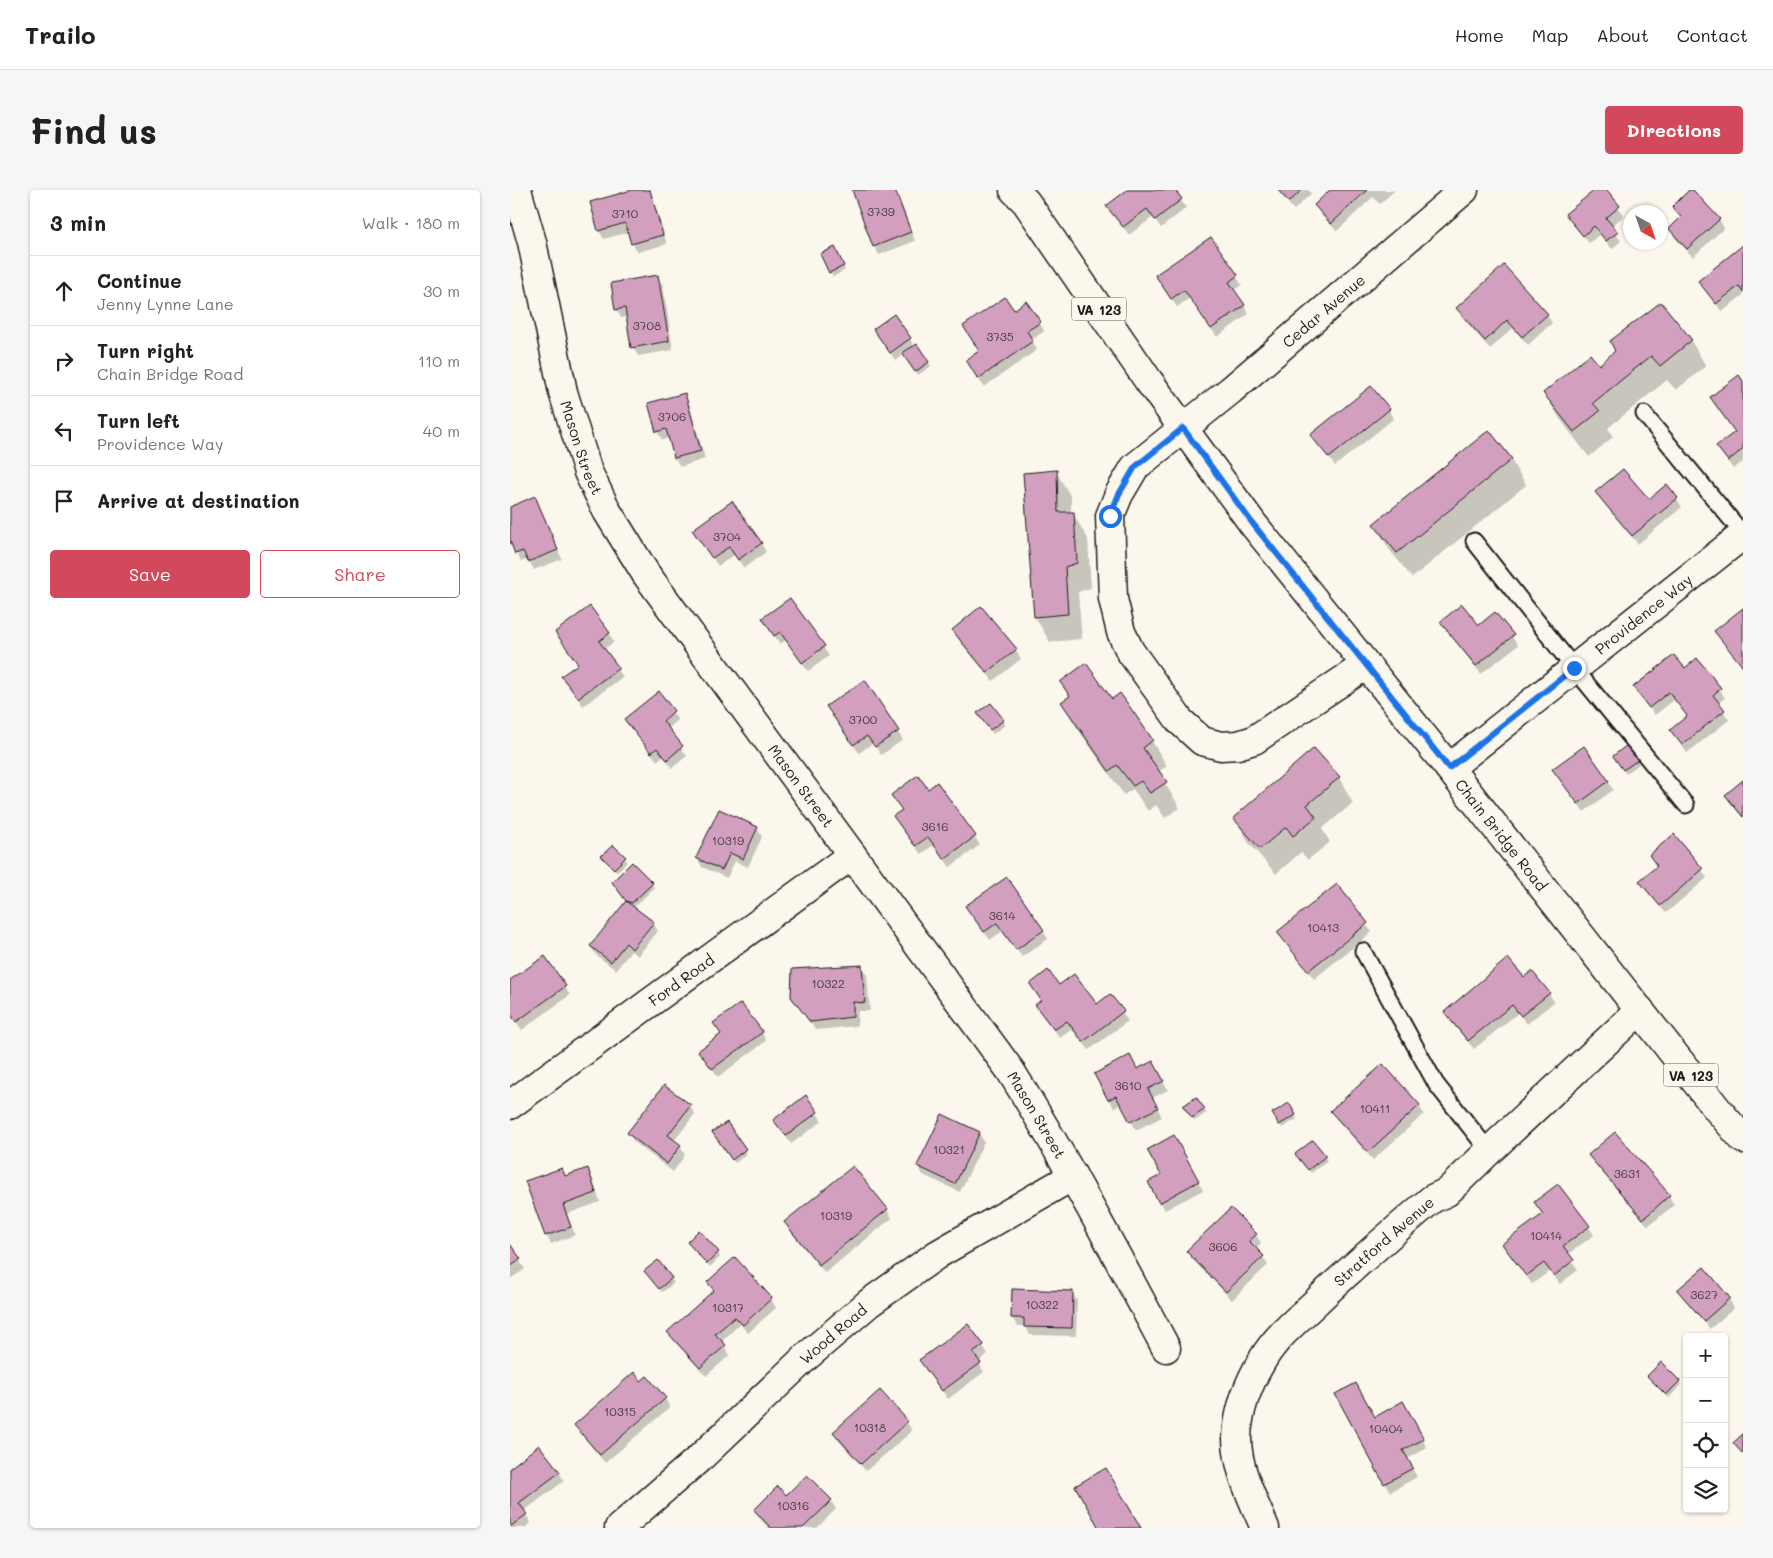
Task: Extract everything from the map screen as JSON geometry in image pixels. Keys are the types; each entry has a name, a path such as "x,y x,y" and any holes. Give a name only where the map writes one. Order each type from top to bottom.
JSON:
{"street":[{"name":"Mason Street","path":"517,190 521,246 588,472 608,511 646,574 1010,1070 1048,1130 1099,1220 1166,1348"},
{"name":"Chain Bridge Road","path":"1014,190 1026,202 1183,428 1253,524 1743,1139"},
{"name":"Cedar Avenue","path":"1366,665 1254,740 1238,745 1221,746 1202,741 1180,721 1130,652 1121,632 1113,599 1110,516 1119,494 1135,467 1231,390 1464,190"},
{"name":"Providence Way","path":"1449,768 1743,535"},
{"name":"Ford Road","path":"510,1105 852,855"},
{"name":"Stratford Avenue","path":"1265,1528 1246,1483 1238,1453 1237,1437 1240,1411 1264,1358 1284,1332 1343,1276 1432,1199 1447,1192 1640,1010"},
{"name":"Wood Road","path":"619,1528 702,1456 806,1357 869,1303 938,1254 1073,1176"}],"lane":[{"path":"1644,414 1743,535"},
{"path":"1474,541 1574,668 1686,805"},
{"path":"1363,951 1436,1084 1489,1151"}],"building":[{"path":"632,190 650,190 663,235 631,244 625,223 598,231 590,202"},
{"path":"852,190 895,190 911,232 873,247"},
{"path":"1127,190 1175,190 1182,199 1155,220 1147,209 1123,227 1106,206"},
{"path":"1278,190 1302,190 1289,202"},
{"path":"1330,190 1367,190 1331,224 1314,205"},
{"path":"1595,190 1607,190 1620,206 1606,218 1618,232 1606,241 1594,226 1583,236 1565,214"},
{"path":"1689,190 1693,190 1720,219 1687,249 1669,229 1681,217 1672,207"},
{"path":"1211,237 1238,275 1229,282 1245,305 1211,329 1184,290 1171,299 1155,275"},
{"path":"1743,245 1743,292 1739,286 1716,304 1698,281"},
{"path":"835,247 844,266 829,273 820,254"},
{"path":"1504,265 1548,314 1522,337 1507,320 1485,341 1456,308"},
{"path":"658,275 669,341 631,348 625,308 615,310 611,283"},
{"path":"1005,297 1014,310 1026,301 1041,322 1027,331 1033,341 978,379 966,360 979,351 963,326"},
{"path":"1661,302 1692,340 1660,366 1651,356 1593,403 1600,411 1574,432 1543,393 1590,354 1599,365 1615,351 1610,341"},
{"path":"894,314 911,338 890,353 873,329"},
{"path":"917,344 929,362 915,372 902,353"},
{"path":"1739,375 1743,381 1743,449 1728,461 1716,446 1735,432 1710,397"},
{"path":"1371,386 1390,409 1329,458 1310,435"},
{"path":"685,393 701,451 674,458 666,429 656,432 648,403"},
{"path":"1489,430 1512,459 1397,553 1373,524"},
{"path":"1623,469 1649,499 1667,484 1678,498 1632,536 1595,492"},
{"path":"1057,470 1058,512 1074,512 1077,563 1065,567 1068,614 1034,617 1023,473"},
{"path":"535,496 558,550 528,562 523,551 515,554 510,541 510,507"},
{"path":"732,501 762,543 738,560 729,547 712,558 692,530"},
{"path":"790,598 825,646 802,663 780,632 774,636 762,618"},
{"path":"1462,604 1479,625 1495,612 1514,635 1476,666 1440,622"},
{"path":"590,606 610,633 599,641 619,668 578,698 561,676 578,664 555,632"},
{"path":"981,606 1017,649 987,673 952,630"},
{"path":"1743,608 1743,667 1714,631"},
{"path":"1674,655 1685,668 1697,658 1721,688 1713,695 1725,710 1682,745 1670,730 1687,716 1669,692 1649,708 1633,687"},
{"path":"1086,663 1112,699 1120,693 1153,740 1143,748 1167,782 1150,793 1141,781 1133,786 1117,765 1109,771 1061,702 1070,696 1060,682"},
{"path":"865,680 899,731 875,747 867,736 853,745 826,706"},
{"path":"659,691 674,711 663,721 683,746 667,760 657,748 651,753 624,719"},
{"path":"991,703 1004,720 990,730 977,713"},
{"path":"1627,745 1638,760 1623,770 1613,756"},
{"path":"1584,746 1609,781 1578,804 1552,769"},
{"path":"1314,748 1340,777 1307,805 1316,817 1293,836 1286,827 1260,849 1233,818"},
{"path":"918,775 928,789 937,782 976,836 944,859 928,837 915,846 893,816 902,810 891,795"},
{"path":"1743,780 1743,817 1725,795"},
{"path":"719,809 758,827 743,859 730,853 722,870 696,858"},
{"path":"1674,834 1703,869 1660,906 1639,881 1657,866 1649,855"},
{"path":"613,845 626,857 614,869 601,856"},
{"path":"632,862 653,883 632,903 626,901 612,882"},
{"path":"1007,877 1044,930 1016,950 997,923 984,932 965,906"},
{"path":"1337,884 1368,923 1308,971 1277,932"},
{"path":"626,901 654,922 632,949 626,943 611,962 590,946"},
{"path":"545,956 566,986 516,1022 510,1013 510,980"},
{"path":"1508,958 1524,977 1532,971 1550,993 1521,1016 1512,1005 1468,1041 1444,1012"},
{"path":"862,965 865,1003 853,1002 853,1017 810,1022 791,997 792,969"},
{"path":"1048,970 1059,985 1074,974 1097,1004 1110,994 1124,1011 1083,1042 1067,1021 1054,1030 1035,1005 1041,1000 1030,984"},
{"path":"741,1003 763,1032 712,1069 698,1051 721,1034 713,1023"},
{"path":"1130,1055 1137,1069 1153,1061 1164,1081 1148,1089 1158,1108 1130,1122 1116,1096 1108,1100 1094,1074"},
{"path":"1383,1064 1420,1105 1368,1152 1330,1111"},
{"path":"664,1085 691,1105 668,1135 681,1145 667,1164 627,1133"},
{"path":"806,1095 818,1112 786,1136 773,1120"},
{"path":"1196,1097 1205,1109 1192,1118 1183,1106"},
{"path":"1289,1103 1296,1115 1279,1125 1272,1113"},
{"path":"942,1114 980,1132 955,1184 917,1166"},
{"path":"727,1122 746,1149 732,1160 712,1132"},
{"path":"1615,1132 1670,1195 1643,1219 1588,1155"},
{"path":"1174,1135 1199,1181 1159,1203 1148,1182 1161,1175 1147,1150"},
{"path":"1313,1140 1326,1156 1308,1170 1295,1154"},
{"path":"853,1166 888,1209 819,1265 784,1222"},
{"path":"562,1168 565,1176 588,1168 596,1193 563,1205 571,1227 545,1236 525,1181"},
{"path":"1558,1184 1590,1226 1563,1246 1574,1260 1554,1276 1544,1263 1526,1276 1502,1244 1543,1214 1534,1202"},
{"path":"1231,1208 1257,1234 1249,1241 1264,1256 1226,1292 1186,1251"},
{"path":"699,1230 719,1252 707,1264 687,1242"},
{"path":"510,1244 521,1259 510,1267"},
{"path":"735,1257 772,1298 743,1325 735,1317 715,1334 726,1345 700,1368 667,1332 714,1290 707,1282"},
{"path":"658,1260 672,1278 659,1289 644,1271"},
{"path":"1704,1267 1730,1298 1704,1321 1677,1290"},
{"path":"1012,1289 1073,1291 1072,1328 1024,1327 1024,1318 1011,1318"},
{"path":"968,1324 984,1345 973,1353 981,1363 942,1391 919,1360"},
{"path":"1661,1362 1680,1381 1666,1395 1647,1376"},
{"path":"634,1372 641,1381 647,1376 666,1398 600,1455 574,1425"},
{"path":"1356,1383 1375,1417 1403,1401 1424,1439 1403,1450 1413,1468 1384,1484 1335,1394"},
{"path":"880,1390 908,1421 861,1464 833,1432"},
{"path":"1743,1434 1743,1454 1733,1443"},
{"path":"539,1445 560,1472 519,1503 527,1514 510,1527 510,1468"},
{"path":"1106,1468 1141,1528 1099,1528 1075,1486"},
{"path":"807,1475 832,1500 803,1528 771,1528 754,1510 778,1486 786,1495"}],"route":[{"path":"1110,516 1119,494 1135,467 1183,428 1253,524 1449,768 1574,668"}]}
